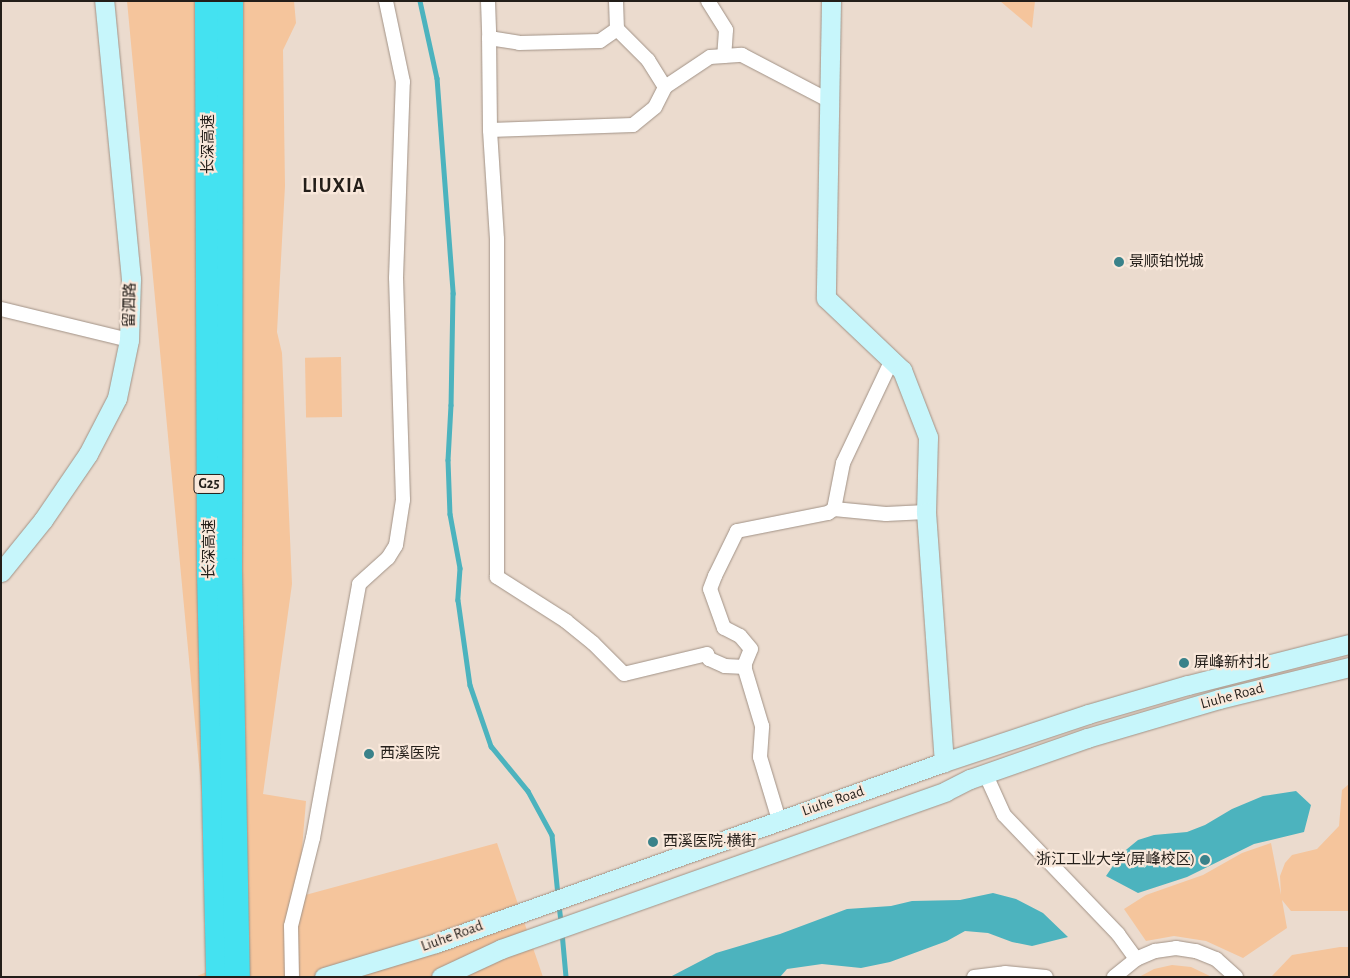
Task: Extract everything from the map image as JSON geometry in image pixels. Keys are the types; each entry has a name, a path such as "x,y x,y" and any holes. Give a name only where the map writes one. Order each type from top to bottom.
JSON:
{"highway":[{"name":"长深高速","path":"207,1 210,571 227,971"},
{"name":"长深高速","path":"227,971 230,1"}],"main road":[{"name":"留泗路","path":"1,572 43,520 88,454 117,398 129,340 131,278 104,1"},
{"path":"832,1 826,298 902,370 928,437 926,512 944,762"},
{"name":"Liuhe Road","path":"324,977 436,943 944,762 1106,708 1349,644"},
{"name":"Liuhe Road","path":"441,977 501,949 946,791 985,773 1086,738 1219,699 1349,667"}],"street":[{"path":"292,977 291,926 313,838 359,584 388,558 396,545 403,500 396,278 403,82 386,1"},
{"path":"488,1 490,130 498,238 497,577 566,621 593,643 624,674 707,654 709,659 725,666 745,667"},
{"path":"616,1 617,29 648,60 665,87"},
{"path":"708,1 726,30 724,56"},
{"path":"489,38 519,44 600,41 617,29"},
{"path":"490,130 633,125 655,106 665,87 710,57 742,55 830,100"},
{"path":"1,309 129,340"},
{"path":"834,509 843,462 892,360"},
{"path":"779,820 760,757 762,726 745,667 750,649 740,636 724,628 710,589 737,531 828,513 834,509 886,514 926,512"},
{"path":"985,773 1004,815 1118,934 1136,959"},
{"path":"1114,977 1136,959 1155,951 1176,948 1196,951 1216,959 1236,977"},
{"path":"974,977 1005,973 1046,977"}],"shaded area":[{"path":"127,1 294,1 296,23 283,50 285,186 277,332 282,353 292,584 263,794 306,801 298,897 497,843 543,977 195,977 218,967"},
{"path":"1000,1 1035,1 1032,28"},
{"path":"341,357 342,417 306,418 305,358"},
{"path":"1349,784 1349,911 1291,911 1282,900 1287,928 1243,958 1206,941 1174,936 1146,941 1124,909 1146,895 1203,875 1242,853 1271,843 1281,895 1280,876 1285,863 1292,855 1317,849 1339,826 1342,790"},
{"path":"1349,947 1349,977 1271,977 1292,955"},
{"path":"1172,965 1191,967 1212,977 1139,977 1154,969"}],"water":[{"path":"1296,791 1311,805 1304,832 1254,844 1187,877 1138,893 1106,876 1121,854 1138,840 1154,835 1187,832 1205,825 1232,809 1263,796"},
{"path":"993,893 1016,899 1043,913 1068,937 1032,946 1012,942 988,933 965,931 947,941 890,962 861,968 822,964 787,969 780,977 670,977 716,953 780,934 847,909 891,906 912,901 960,900"}],"waterway":[{"path":"420,1 437,78 453,293 448,460 450,514 460,568 458,600 470,685 491,746 528,791 552,835 558,895"},
{"path":"559,905 561,922"},
{"path":"562,932 566,977"}],"place":[{"name":"景顺铂悦城","path":"1119,262"},
{"name":"屏峰新村北","path":"1184,663"},
{"name":"西溪医院","path":"369,754"},
{"name":"西溪医院·横街","path":"653,842"},
{"name":"浙江工业大学(屏峰校区)","path":"1205,860"}],"district":[{"name":"LIUXIA","path":"334,186"}]}
